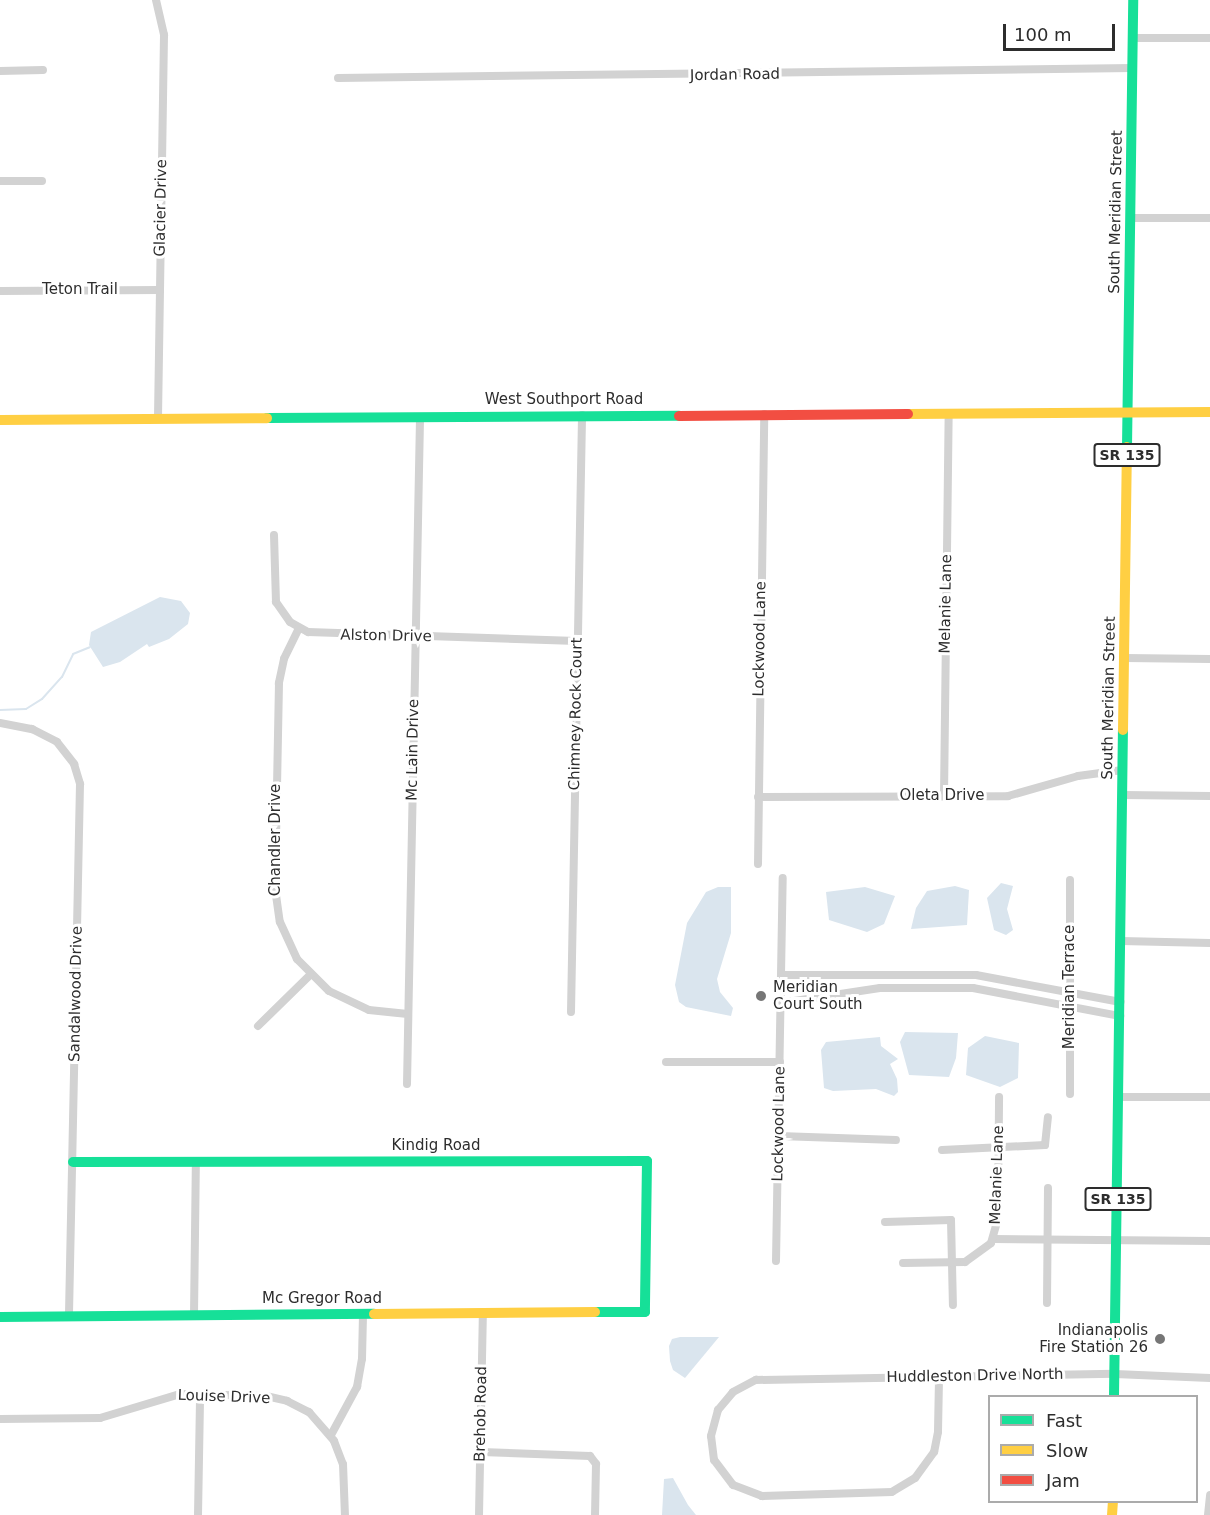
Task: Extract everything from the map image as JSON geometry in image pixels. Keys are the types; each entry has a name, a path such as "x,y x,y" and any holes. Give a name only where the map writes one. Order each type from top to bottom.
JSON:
{"main road":[{"name":"South Meridian Street","path":"1114,1395 1133,0"},
{"name":"West Southport Road","path":"0,420 158,417 1210,412"},
{"name":"Kindig Road","path":"73,1162 647,1161 645,1312"},
{"name":"Mc Gregor Road","path":"0,1317 645,1312"}],"street":[{"name":"Glacier Drive","path":"156,0 164,35 158,417"},
{"path":"1133,38 1210,38"},
{"name":"Jordan Road","path":"338,78 1132,68"},
{"path":"0,70 43,70"},
{"path":"0,181 42,181"},
{"path":"1131,218 1210,218"},
{"name":"Teton Trail","path":"0,291 160,290"},
{"name":"Melanie Lane","path":"944,796 949,413"},
{"name":"Lockwood Lane","path":"758,864 764,414"},
{"name":"Chimney Rock Court","path":"571,1012 582,415"},
{"name":"Mc Lain Drive","path":"407,1084 420,417"},
{"path":"274,535 275,599 283,615 299,628"},
{"name":"Alston Drive","path":"299,628 318,634 577,641"},
{"name":"Chandler Drive","path":"299,628 279,679 275,892 285,938 310,975 346,1001 369,1010 408,1014"},
{"path":"1125,658 1210,659"},
{"name":"Sandalwood Drive","path":"0,723 32,729 57,742 71,758 79,781 69,1315"},
{"name":"Oleta Drive","path":"758,797 1018,794 1078,776 1123,770"},
{"path":"1123,795 1210,796"},
{"name":"Lockwood Lane","path":"776,1261 783,878"},
{"name":"Meridian Terrace","path":"1070,880 1070,1094"},
{"path":"1121,941 1210,943"},
{"path":"258,1026 310,975"},
{"path":"782,975 976,975 1120,1002"},
{"path":"781,1003 880,988 964,988 1120,1016"},
{"path":"666,1062 780,1062"},
{"name":"Melanie Lane","path":"903,1263 952,1263 975,1258 993,1239 998,1223 999,1097"},
{"path":"1119,1097 1210,1097"},
{"path":"942,1150 1047,1143 1048,1117"},
{"path":"779,1136 896,1140"},
{"path":"194,1315 196,1162"},
{"path":"1047,1303 1048,1188"},
{"path":"885,1222 951,1220 953,1305"},
{"path":"993,1239 1117,1243 1210,1241"},
{"path":"345,1515 343,1464 331,1435 348,1409 359,1376 363,1314"},
{"name":"Brehob Road","path":"479,1515 483,1314"},
{"name":"Huddleston Drive North","path":"939,1379 938,1435 930,1459 910,1482 882,1494 765,1496 742,1490 719,1469 711,1446 713,1422 728,1396 756,1380 939,1379 1115,1374 1210,1378"},
{"path":"198,1515 200,1395"},
{"name":"Louise Drive","path":"0,1419 94,1419 166,1396 200,1395 287,1401 309,1412 331,1435"},
{"path":"481,1452 590,1456 596,1464 595,1515"},
{"path":"1208,1515 1209,1495"}],"shaded area":[{"path":"160,597 181,601 190,613 188,624 169,639 149,647 147,644 120,662 103,667 89,645 91,632"},
{"path":"1001,883 1013,886 1007,909 1013,930 1006,935 994,930 987,898"},
{"path":"955,886 969,890 967,925 911,929 916,908 927,891"},
{"path":"718,887 731,887 731,933 717,979 720,992 733,1008 731,1016 686,1007 679,1002 675,985 687,923 706,892"},
{"path":"865,887 895,896 884,924 867,932 829,920 826,892"},
{"path":"905,1032 958,1033 956,1058 949,1077 909,1075 900,1042"},
{"path":"985,1036 1019,1043 1018,1078 1000,1087 966,1075 968,1048"},
{"path":"880,1037 881,1046 898,1059 890,1064 897,1079 898,1092 894,1096 876,1089 833,1091 824,1088 821,1050 826,1042"},
{"path":"719,1337 685,1378 673,1370 670,1361 669,1346 672,1339"},
{"path":"673,1478 696,1515 662,1515 664,1479"}],"waterway":[{"path":"0,710 26,709 42,699 62,677 73,654 90,647"}],"traffic: fast":[{"path":"1127,447 1133,0"},
{"path":"267,418 679,416"},
{"path":"1114,1395 1123,730"},
{"path":"73,1162 647,1161 645,1312 595,1312"},
{"path":"0,1317 374,1314"}],"traffic: slow":[{"path":"908,414 1210,412"},
{"path":"0,420 267,418"},
{"path":"1123,730 1127,447"},
{"path":"374,1314 595,1312"},
{"path":"1112,1515 1113,1503"}],"traffic: jam":[{"path":"679,416 908,414"}],"place":[{"name":"Meridian Court South","path":"761,996"},
{"name":"Indianapolis Fire Station 26","path":"1160,1339"}]}
